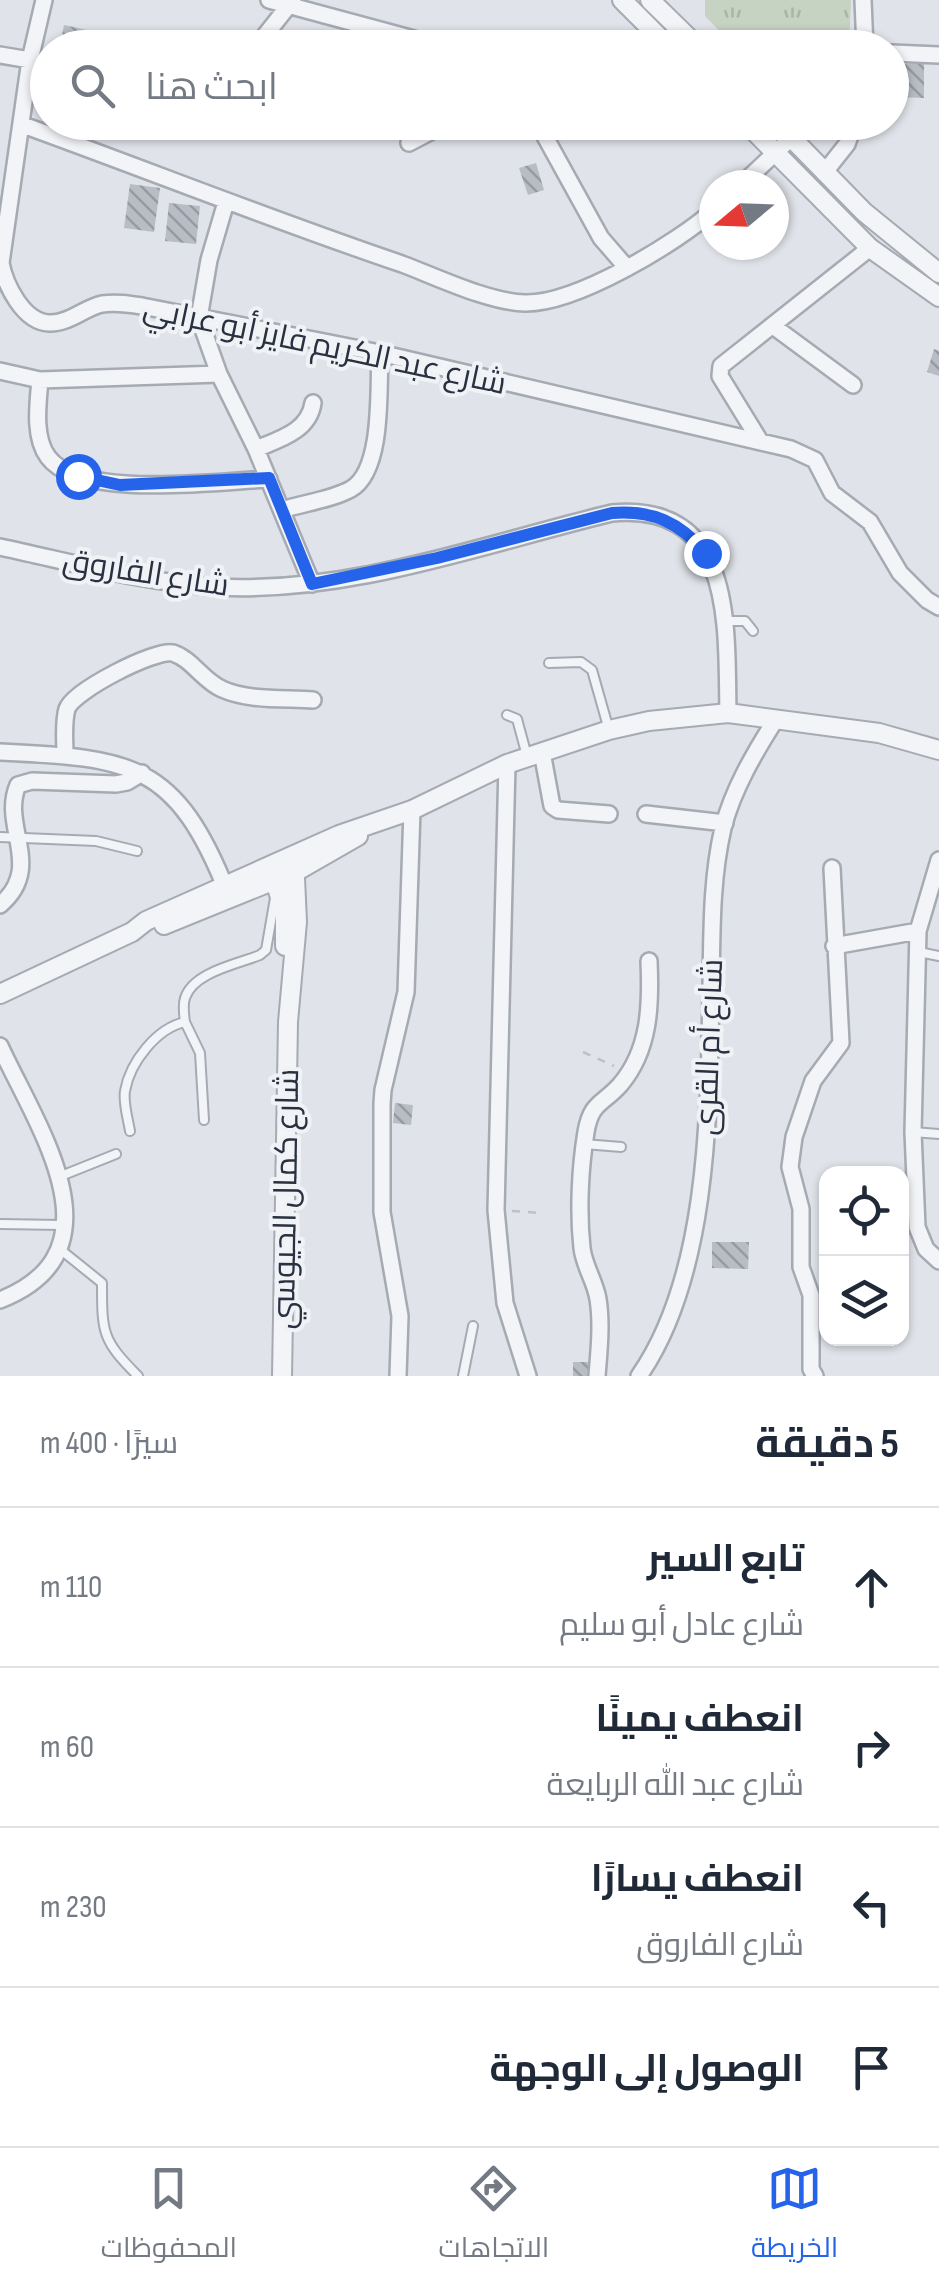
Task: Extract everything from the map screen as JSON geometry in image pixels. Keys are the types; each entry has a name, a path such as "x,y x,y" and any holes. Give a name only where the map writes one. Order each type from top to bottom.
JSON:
{"street":[{"name":"شارع عبد الكريم فايز أبو عرابي","path":"37,30 44,0"},
{"path":"269,0 384,30"},
{"path":"622,0 653,30"},
{"path":"650,0 681,30"},
{"path":"863,0 864,30"},
{"path":"269,30 290,3"},
{"path":"909,53 939,55"},
{"path":"0,54 30,60"},
{"name":"شارع عبد الكريم فايز أبو عرابي","path":"30,60 2,263 3,276 21,305 36,318 50,323 100,305 121,303 380,353 760,441 809,456 820,466 827,487 870,522 900,573 916,591 939,606"},
{"path":"23,125 30,128"},
{"path":"63,140 510,301 546,300 626,268 667,247 699,222"},
{"path":"409,143 415,140"},
{"path":"547,140 601,238 626,268"},
{"path":"763,140 870,248 939,298"},
{"path":"757,170 789,140"},
{"path":"793,140 892,237 939,273"},
{"path":"824,172 848,140"},
{"path":"226,202 209,260 199,318 312,584"},
{"path":"760,441 719,370 870,248"},
{"path":"773,326 853,385"},
{"path":"282,510 352,488 364,478 374,450 380,353"},
{"path":"0,371 40,380 220,374"},
{"path":"40,380 38,417 42,445 60,469 120,485 269,478"},
{"path":"256,449 305,424 312,415 313,403"},
{"name":"شارع الفاروق","path":"0,548 215,586 312,584 364,575 612,513 650,512 691,536 706,553 726,621 728,713"},
{"path":"65,755 66,711 70,703 93,686 162,653 177,655 206,680 239,695 313,700"},
{"path":"0,994 132,932 168,924 227,892 345,845 369,826 412,810 507,764 609,730 650,720 728,713 878,734 939,749"},
{"name":"شارع أم القرى","path":"639,1376 650,1360 689,1264 695,1233 707,1113 713,882 724,823 752,757 776,719"},
{"path":"0,752 65,755 120,764 142,773 187,812 227,892"},
{"path":"535,754 552,806 558,810 609,814"},
{"path":"507,764 496,1210 505,1304 528,1376"},
{"path":"0,906 20,880 20,860 7,838 14,792 20,783 116,784 142,773"},
{"path":"398,1376 400,1316 382,1212 383,1090 406,992 412,810"},
{"path":"646,814 724,823"},
{"path":"939,860 918,932 913,1132 917,1227 926,1249 939,1262"},
{"path":"816,1376 811,1369 811,1295 801,1262 801,1209 790,1179 790,1166 794,1137 813,1081 841,1043 843,1030 834,946 832,868"},
{"name":"شارع كمال الجيوسي","path":"282,1376 288,1022 296,954 284,870"},
{"path":"834,946 918,932"},
{"path":"598,1376 598,1301 586,1268 581,1232 584,1144 589,1114 626,1078 638,1057 652,1010 650,961"},
{"path":"0,1046 61,1176 66,1225 61,1250 42,1276 0,1300"}],"lane":[{"path":"726,621 745,621 752,631"},
{"path":"549,663 582,662 592,670 609,730"},
{"path":"507,716 517,720 535,754"},
{"path":"7,838 96,841 138,851"},
{"path":"204,1120 200,1052 184,1022 184,998 207,976 266,950 284,870"},
{"path":"917,952 939,956"},
{"path":"130,1131 125,1092 142,1053 170,1025 184,1022"},
{"path":"913,1132 939,1134"},
{"path":"584,1144 621,1147"},
{"path":"61,1176 116,1154"},
{"path":"0,1224 66,1225"},
{"path":"61,1250 102,1283 102,1327 113,1351 138,1376"},
{"path":"463,1376 472,1326"}],"path":[{"path":"583,1052 619,1068 626,1078"},
{"path":"496,1210 541,1212"}],"green space":[{"path":"705,0 851,0 850,30 719,30 705,16"}],"building":[{"path":"909,64 924,64 924,98 909,97"},
{"path":"536,163 544,190 528,195 519,168"},
{"path":"130,184 160,188 154,232 124,228"},
{"path":"169,203 200,206 196,244 165,241"},
{"path":"934,349 939,351 939,376 927,372"},
{"path":"395,1103 413,1105 411,1125 393,1123"},
{"path":"712,1242 749,1242 748,1269 712,1268"},
{"path":"573,1362 595,1362 595,1376 573,1376"}],"route":[{"path":"78,476 120,485 269,478 312,584 364,575 612,513 650,512 691,536 706,553"}]}
